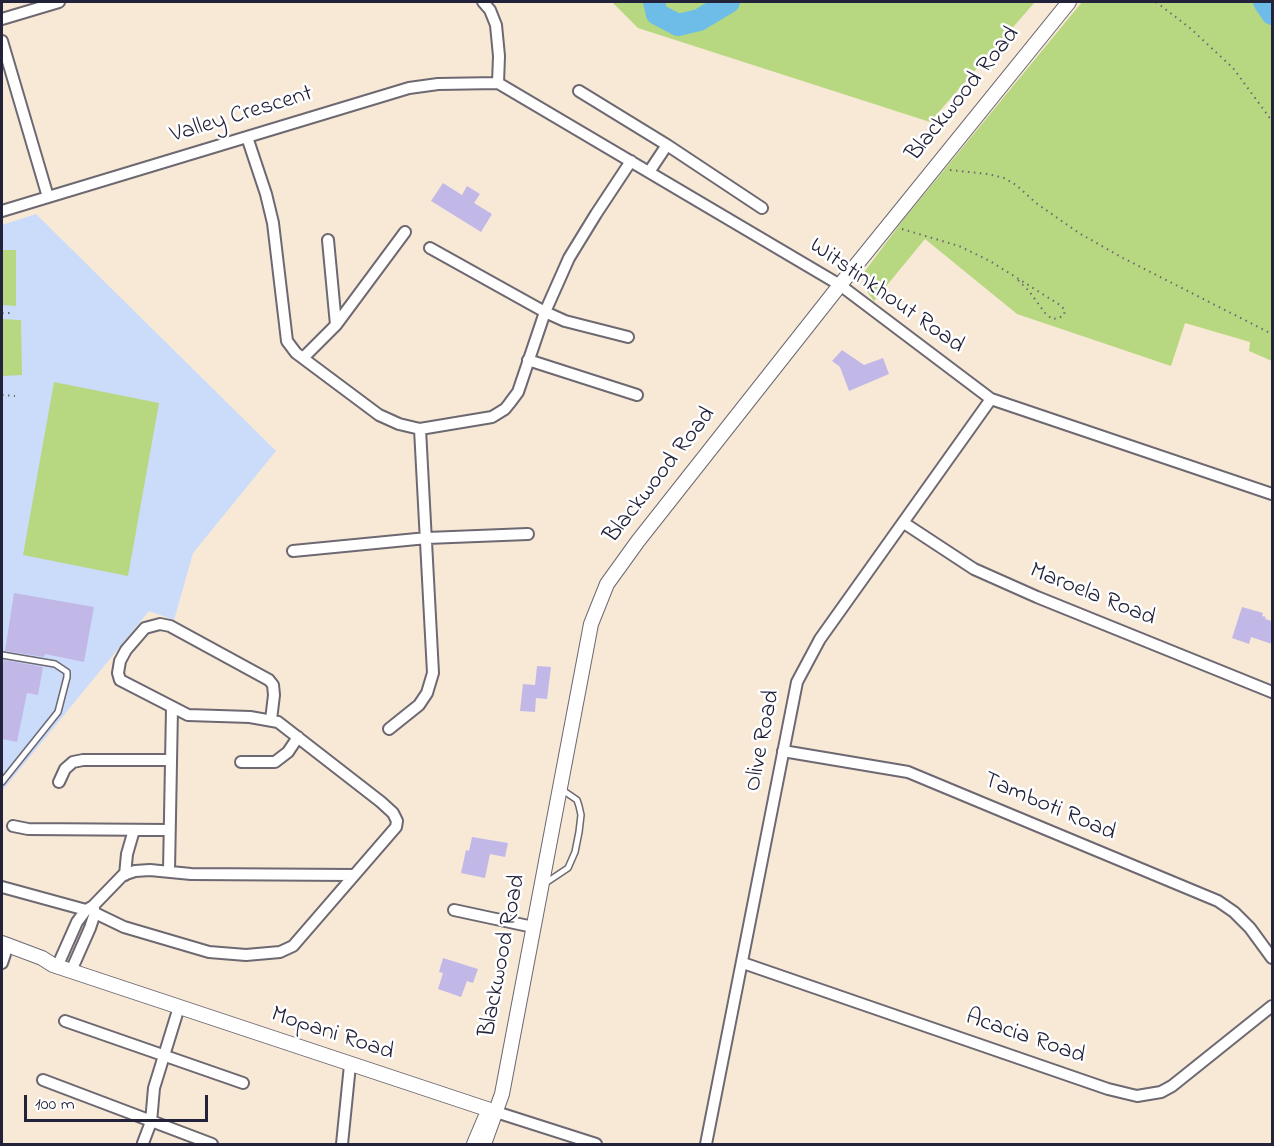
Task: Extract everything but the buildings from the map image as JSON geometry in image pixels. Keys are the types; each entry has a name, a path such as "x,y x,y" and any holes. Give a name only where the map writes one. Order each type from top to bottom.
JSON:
{"street":[{"path":"2,19 59,2"},
{"path":"483,2 490,10 496,25 499,56 498,83"},
{"name":"Blackwood Road","path":"484,1144 498,1087 504,1079 591,624 607,584 638,541 840,285 1069,2"},
{"path":"2,41 48,196"},
{"name":"Valley Crescent","path":"2,211 409,88 438,84 498,83"},
{"name":"Witstinkhout Road","path":"498,83 840,285 991,399 1272,494"},
{"path":"579,91 667,145 762,208"},
{"path":"247,137 273,223 287,340 296,353 379,416 420,429 492,417 515,397 545,312 569,258 631,161"},
{"path":"649,172 667,145"},
{"path":"303,358 336,325 405,232"},
{"path":"328,240 336,325"},
{"path":"430,248 545,312 566,321 628,337"},
{"path":"528,360 637,395"},
{"name":"Olive Road","path":"706,1144 797,682 820,639 991,399"},
{"path":"389,729 419,705 427,693 433,673 420,429"},
{"name":"Maroela Road","path":"904,523 974,569 1037,597 1272,692"},
{"path":"293,552 427,538 528,534"},
{"path":"2,886 91,910 124,927 209,952 246,955 280,952 292,946 396,827 397,821 393,813 278,722 250,717 188,715 120,680 118,673 120,662 126,650 145,628 152,625 170,626 269,680 273,686 274,695 271,720"},
{"path":"168,871 172,708"},
{"path":"241,762 275,762 288,752 298,737"},
{"name":"Tamboti Road","path":"783,751 908,772 1207,897 1234,912 1250,928 1272,958"},
{"path":"59,782 65,769 73,762 82,760 171,760"},
{"path":"13,826 28,829 170,830"},
{"path":"125,875 127,854 134,830"},
{"path":"55,966 77,922 125,875 135,871 150,870 191,874 354,875"},
{"path":"71,971 91,910"},
{"path":"454,910 533,927"},
{"name":"Mopani Road","path":"2,953 44,966 55,966 71,971 350,1065 596,1144"},
{"name":"Acacia Road","path":"743,963 1108,1089 1137,1096 1161,1092 1172,1086 1272,1006"},
{"path":"143,1143 150,1122 152,1098 178,1007"},
{"path":"65,1021 243,1083"},
{"path":"342,1144 350,1065"},
{"path":"43,1080 212,1144"},
{"name":"Blackwood Road","path":"474,1144 492,1111"}],"lane":[{"path":"2,655 55,664 67,672 67,678 58,712 2,782"},
{"path":"541,886 568,868 576,852 581,815 579,806 577,800 559,788"}],"path":[{"path":"1156,2 1190,28 1233,68 1272,121"},
{"path":"933,170 975,172 1004,178 1079,233 1272,334"},
{"path":"887,227 906,230 959,246 990,261 1060,305 1065,310 1064,315 1052,319 1017,279"},
{"path":"2,313 14,313"},
{"path":"2,395 15,396"}],"shaded area":[{"path":"36,214 276,451 193,553 174,620 149,611 2,791 2,225"}],"green space":[{"path":"612,2 1035,2 930,122 638,28"},
{"path":"1082,2 1272,2 1272,361 1249,351 1250,342 1185,323 1171,366 1017,314 925,239 874,301 866,290 865,271 903,220"},
{"path":"2,250 16,250 16,306 2,305"},
{"path":"2,319 21,320 22,375 2,376"},
{"path":"54,382 159,403 128,576 23,555"}],"waterway":[{"path":"654,2 657,14 678,25 699,20 729,2"},
{"path":"1264,2 1272,14"}]}
